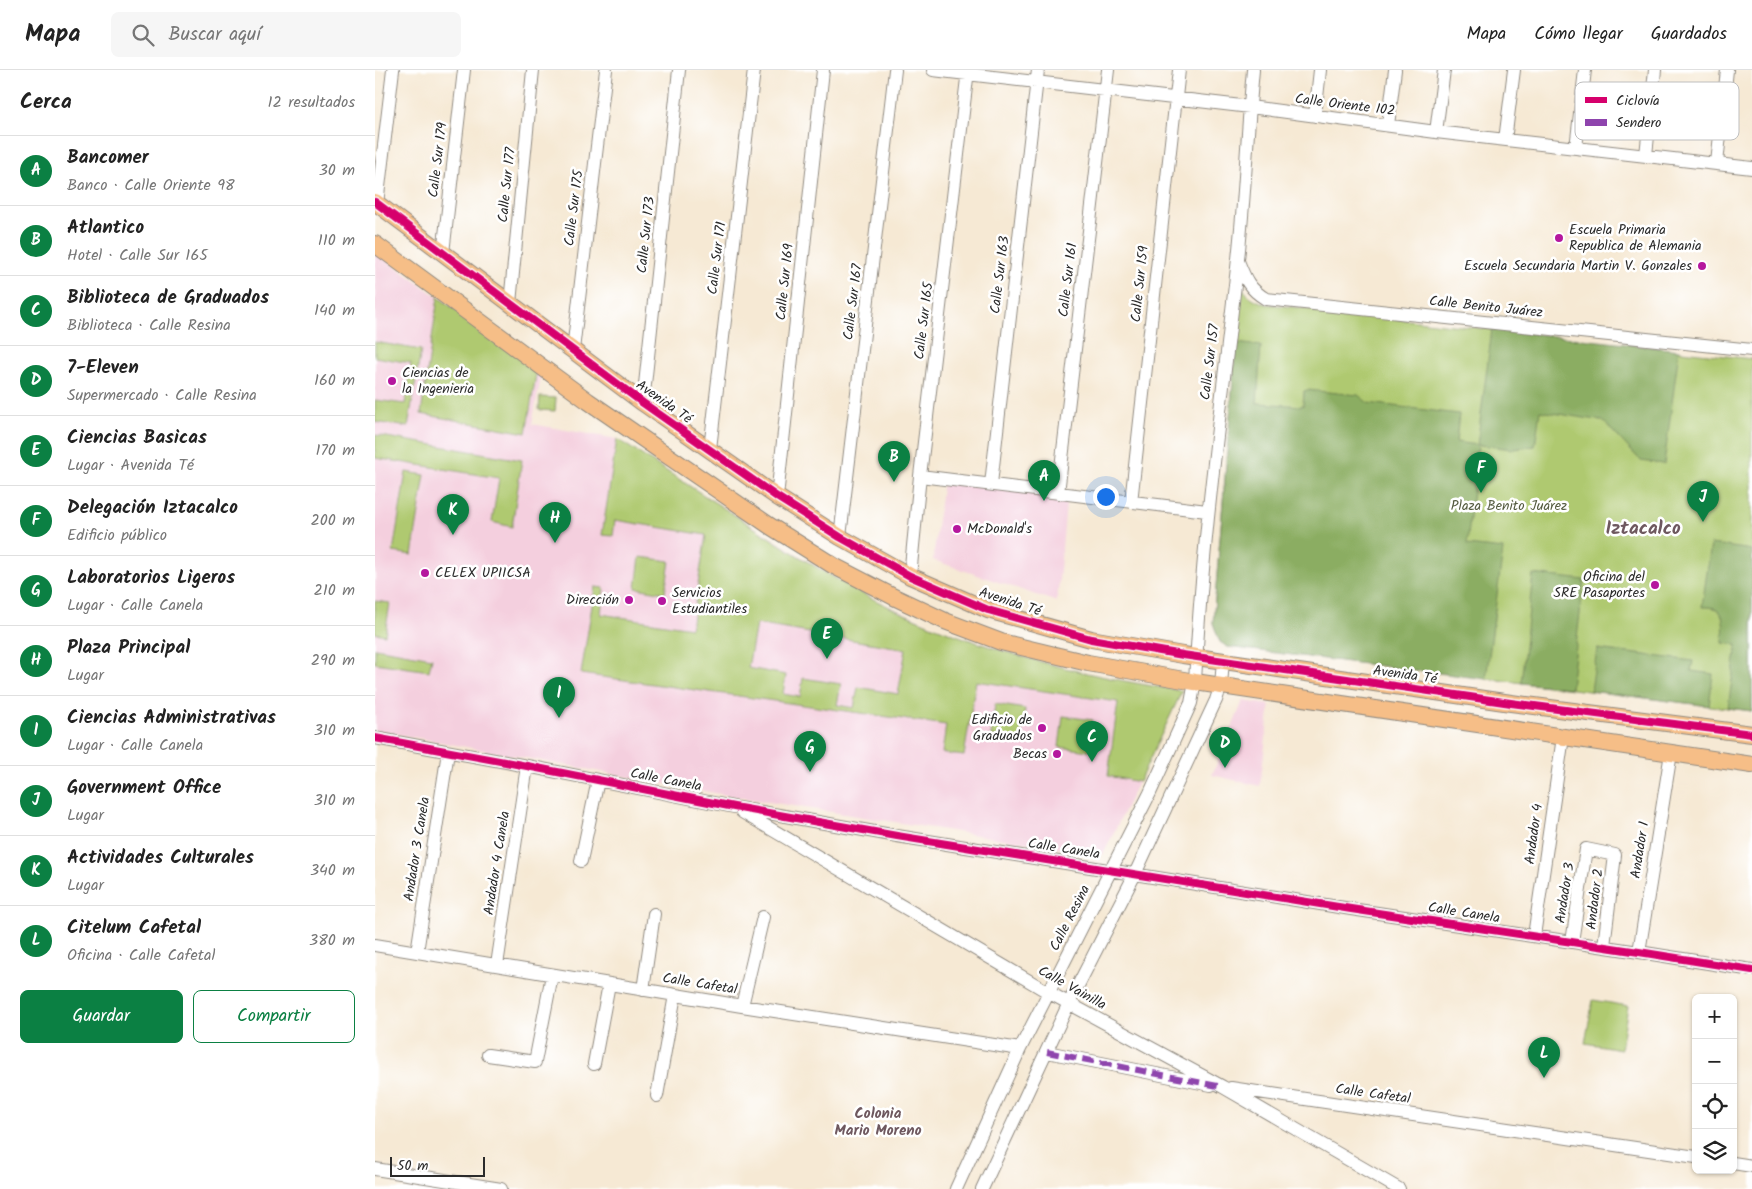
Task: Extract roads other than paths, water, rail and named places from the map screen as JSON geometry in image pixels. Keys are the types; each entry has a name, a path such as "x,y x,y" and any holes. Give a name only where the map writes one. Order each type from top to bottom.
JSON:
{"main road":[{"name":"Avenida Té","path":"376,203 643,403 777,497 841,537 910,576 1006,616 1091,639 1196,657 1548,708 1752,734"},
{"path":"375,244 588,401 770,526 834,566 945,621 1001,642 1088,663 1195,682 1752,765"}],"street":[{"path":"376,203 393,70"},
{"name":"Calle Sur 179","path":"443,253 464,70"},
{"name":"Calle Sur 177","path":"510,303 533,70"},
{"name":"Calle Sur 175","path":"573,350 606,70"},
{"name":"Calle Sur 173","path":"643,403 679,70"},
{"name":"Calle Sur 171","path":"710,449 753,70"},
{"name":"Calle Sur 169","path":"777,497 823,70"},
{"name":"Calle Sur 167","path":"841,537 895,70"},
{"name":"Calle Oriente 102","path":"933,70 1038,76 1105,90 1437,132 1752,168"},
{"name":"Calle Sur 161","path":"1058,492 1108,70"},
{"name":"Calle Sur 159","path":"1131,502 1179,70"},
{"name":"Calle Sur 157","path":"1196,657 1207,511 1246,182 1253,70"},
{"path":"1315,116 1320,70"},
{"path":"1388,126 1395,70"},
{"path":"1437,132 1444,70"},
{"path":"1505,140 1514,70"},
{"name":"Calle Sur 165","path":"910,576 968,72"},
{"name":"Calle Sur 163","path":"991,484 1038,76"},
{"path":"1576,148 1577,140"},
{"path":"1646,155 1648,140"},
{"path":"1717,164 1720,140"},
{"name":"Calle Benito Juárez","path":"1238,260 1244,276 1254,292 1266,299 1752,350"},
{"path":"920,476 1207,511"},
{"name":"Calle Resina","path":"956,1189 1020,1049 1150,792 1191,703 1195,682 1196,657"},
{"path":"982,1189 1069,1004 1135,874 1216,700 1221,685 1223,661"},
{"name":"Andador 4","path":"1534,936 1563,737"},
{"name":"Calle Canela","path":"375,738 734,807 897,836 1752,970"},
{"name":"Andador 3 Canela","path":"417,952 448,752"},
{"name":"Andador 1","path":"1639,952 1671,753"},
{"name":"Andador 4 Canela","path":"497,965 527,766"},
{"path":"581,861 598,780"},
{"name":"Calle Vainilla","path":"734,807 1069,1004 1223,1087 1399,1189"},
{"name":"Andador 2","path":"1587,849 1615,855 1604,946"},
{"name":"Andador 3","path":"1572,942 1587,849"},
{"path":"643,990 654,914"},
{"path":"742,1006 763,916"},
{"name":"Calle Cafetal","path":"375,945 742,1006 1020,1049"},
{"path":"489,1055 535,1062 552,975"},
{"path":"594,1064 609,984"},
{"path":"657,1096 675,995"},
{"name":"Calle Cafetal","path":"1047,1052 1223,1087 1692,1156"},
{"path":"1737,1164 1752,1166"},
{"path":"375,1169 501,1189"}],"place":[{"name":"Escuela Primaria Republica de Alemania","path":"1559,238"},
{"name":"Escuela Secundaria Martin V. Gonzales","path":"1702,266"},
{"name":"Ciencias de la Ingenieria","path":"392,381"},
{"name":"Atlantico","path":"894,482"},
{"name":"Delegación Iztacalco","path":"1481,493"},
{"name":"Bancomer","path":"1044,501"},
{"name":"Government Office","path":"1703,522"},
{"name":"McDonald's","path":"957,529"},
{"name":"Actividades Culturales","path":"453,535"},
{"name":"Plaza Principal","path":"555,543"},
{"name":"CELEX UPIICSA","path":"425,573"},
{"name":"Oficina del SRE Pasaportes","path":"1655,585"},
{"name":"Dirección","path":"629,600"},
{"name":"Servicios Estudiantiles","path":"662,601"},
{"name":"Ciencias Basicas","path":"827,659"},
{"name":"Ciencias Administrativas","path":"559,718"},
{"name":"Edificio de Graduados","path":"1042,728"},
{"name":"Becas","path":"1057,754"},
{"name":"Biblioteca de Graduados","path":"1092,762"},
{"name":"7-Eleven","path":"1225,768"},
{"name":"Laboratorios Ligeros","path":"810,772"},
{"name":"Citelum Cafetal","path":"1544,1078"}],"district":[{"name":"Iztacalco","path":"1643,529"},
{"name":"Colonia Mario Moreno","path":"878,1122"}],"park label":[{"name":"Plaza Benito Juárez","path":"1509,506"}]}
